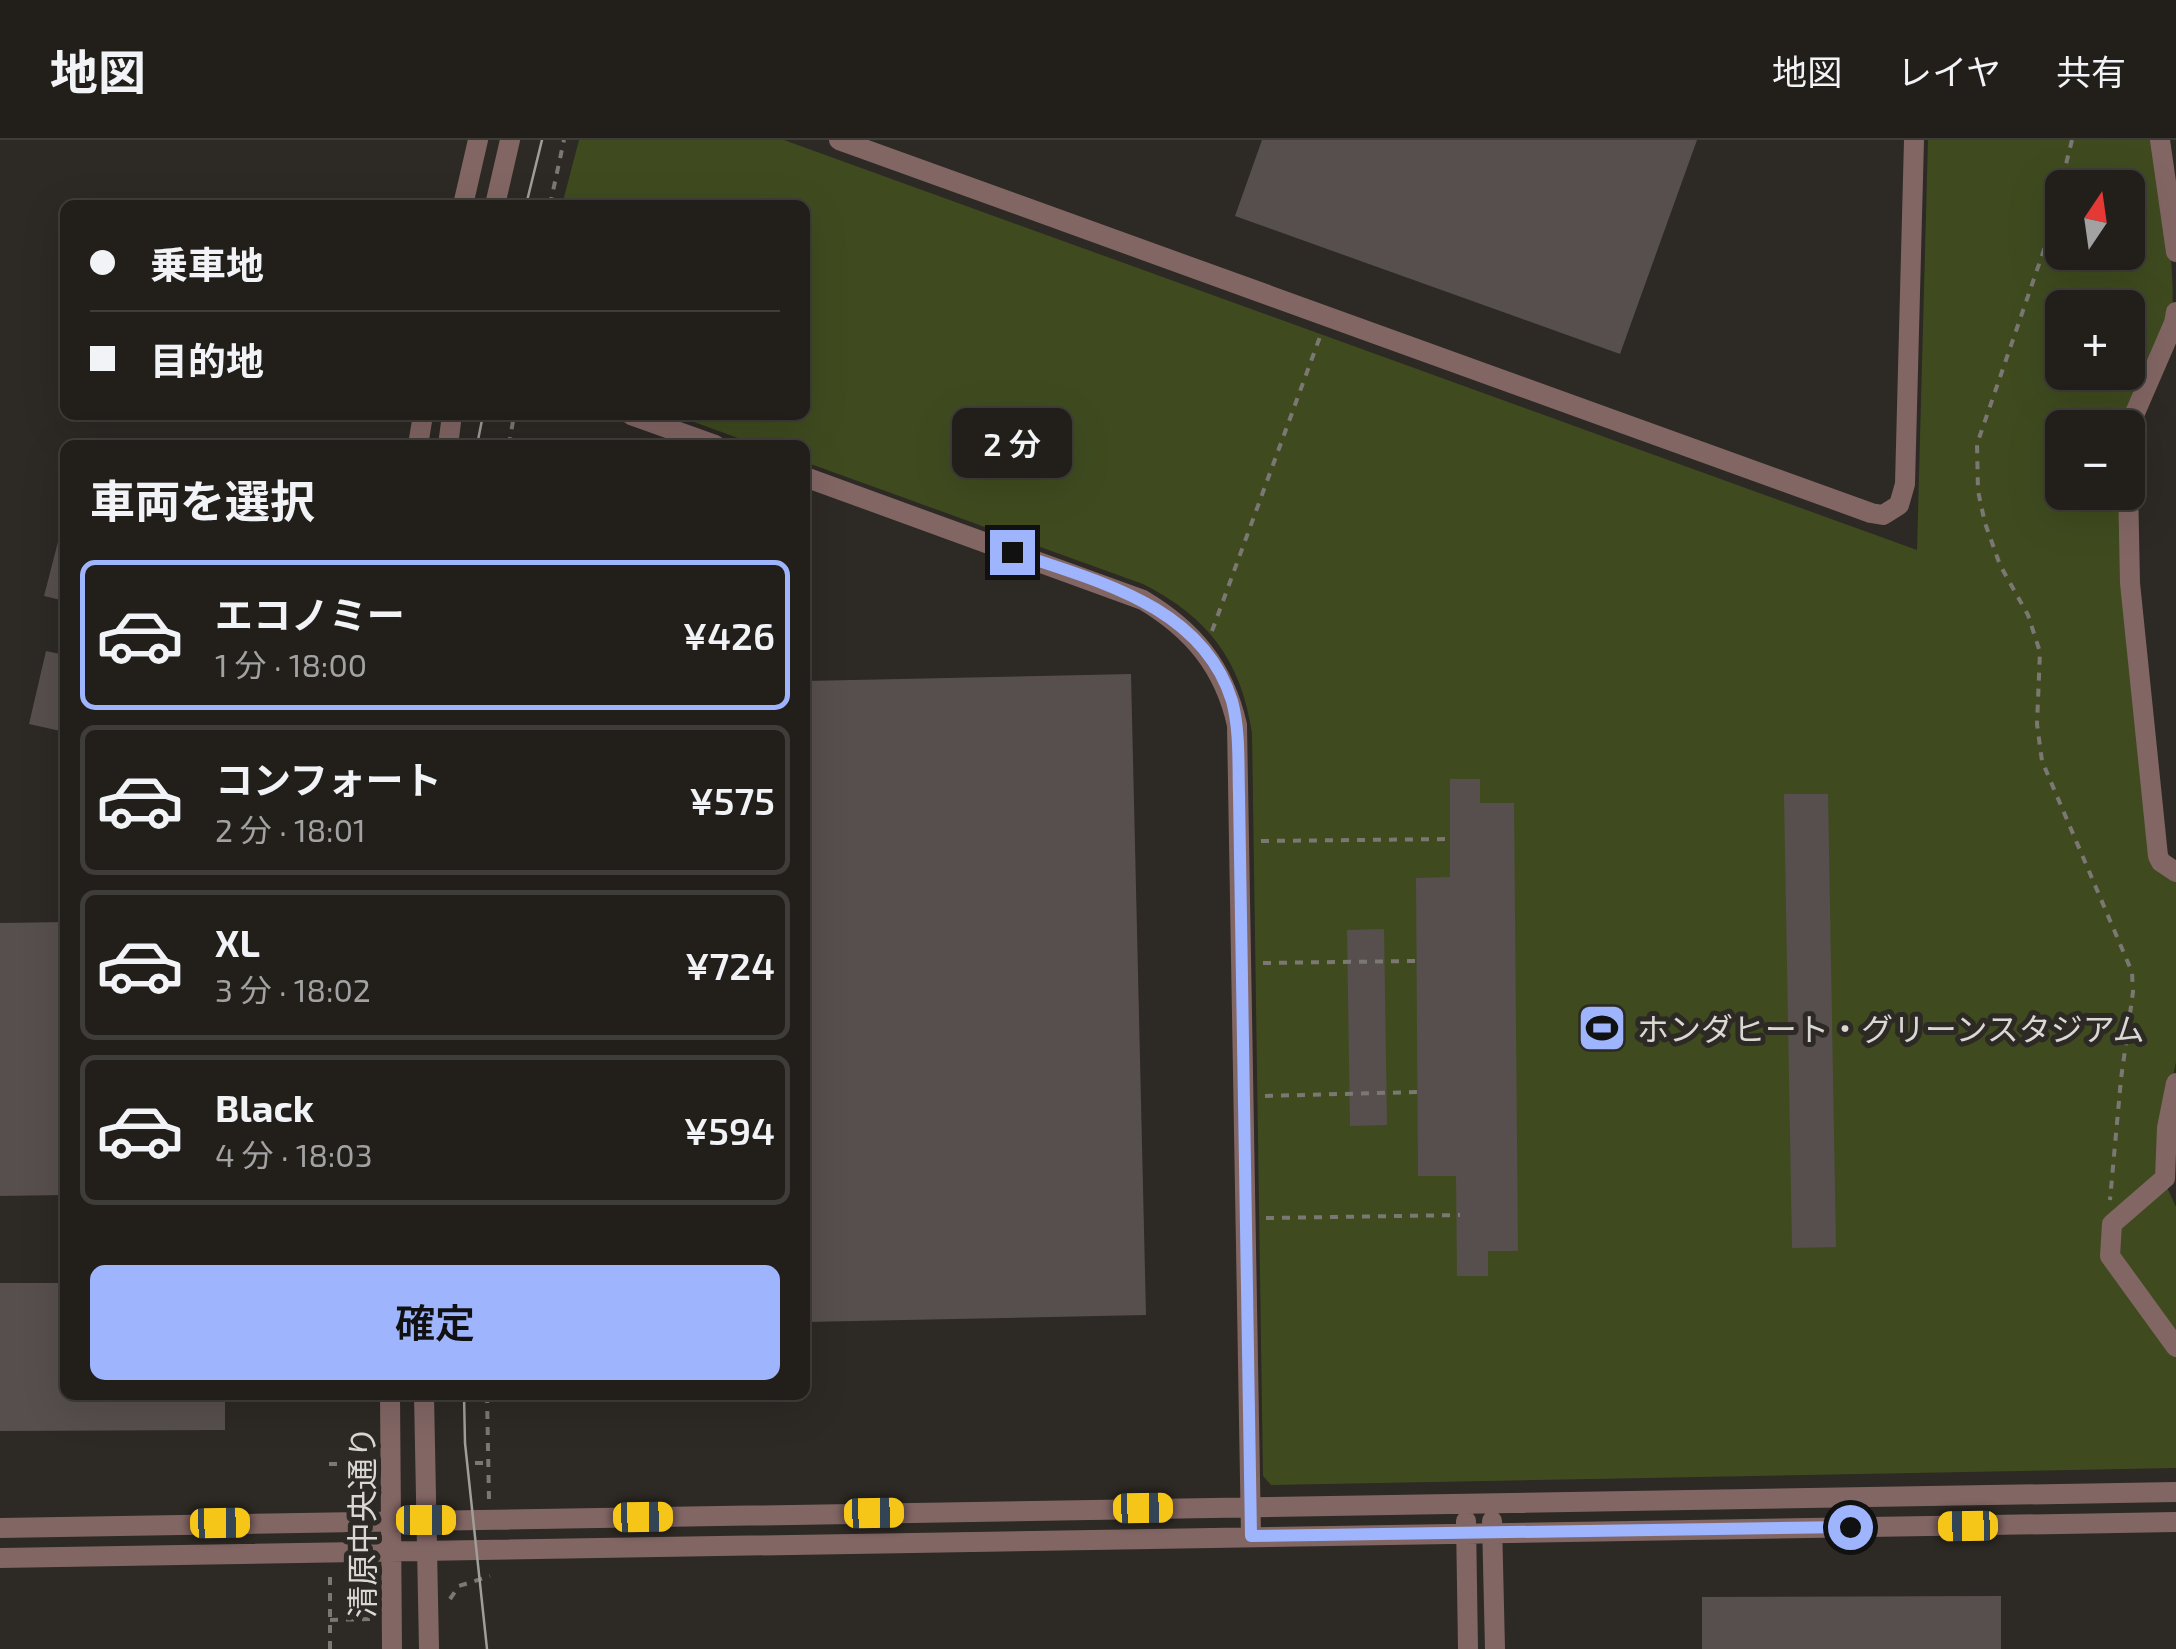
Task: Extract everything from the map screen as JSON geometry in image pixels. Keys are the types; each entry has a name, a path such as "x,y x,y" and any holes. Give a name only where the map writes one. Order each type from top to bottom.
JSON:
{"street":[{"path":"465,200 478,140"},
{"path":"495,200 510,140"},
{"path":"838,140 1834,500 1883,514 1899,505 1906,484 1914,140"},
{"path":"2160,140 2176,252"},
{"path":"2136,410 2176,312"},
{"path":"645,420 702,440"},
{"path":"810,479 1143,600 1193,637 1223,680 1236,725 1238,776 1251,1536"},
{"path":"2129,510 2130,583 2158,856 2176,872"},
{"path":"2176,1083 2167,1128 2166,1178 2112,1224 2110,1256 2176,1347"},
{"name":"清原中央通り","path":"390,1400 392,1649"},
{"name":"清原中央通り","path":"424,1400 428,1649"},
{"path":"0,1528 2176,1492"},
{"path":"1466,1504 1468,1649"},
{"path":"1492,1504 1495,1649"},
{"path":"0,1558 2176,1522"}],"path":[{"path":"551,200 564,140"},
{"path":"2072,140 2047,241 1978,444 1978,491 2000,565 2028,615 2040,652 2037,724 2042,761 2132,972 2110,1209 2112,1224"},
{"path":"1210,638 1322,330"},
{"path":"1251,841 1453,839"},
{"path":"1253,964 1416,961"},
{"path":"1255,1096 1417,1092"},
{"path":"1256,1218 1460,1215"},
{"path":"487,1400 489,1500"},
{"path":"474,1463 488,1463"},
{"path":"330,1464 379,1464"},
{"path":"330,1575 330,1649"},
{"path":"449,1604 452,1592 460,1586 490,1576"},
{"path":"329,1620 380,1619"}],"green space":[{"path":"579,140 784,140 1917,550 1928,140 2155,140 2170,249 2172,314 2145,378 2145,290 2045,290 2045,390 2140,390 2131,410 2045,410 2045,510 2124,510 2156,861 2176,880 2176,1062 2164,1121 2160,1172 2176,1207 2176,1468 1271,1485 1263,1476 1252,733 1230,662 1203,626 1143,584 810,464 810,440 743,440 689,420 810,420 810,200 563,200"}],"building":[{"path":"1262,140 1697,140 1620,354 1235,216"},
{"path":"59,538 60,538 60,600 44,596"},
{"path":"46,651 60,654 60,731 29,724"},
{"path":"1131,674 1146,1315 810,1322 810,681"},
{"path":"1450,779 1480,779 1480,803 1514,803 1518,1251 1488,1251 1488,1276 1457,1276 1456,1176 1418,1176 1416,878 1450,877"},
{"path":"1784,794 1828,794 1836,1247 1792,1248"},
{"path":"60,922 60,1195 0,1196 0,923"},
{"path":"1384,929 1387,1125 1350,1126 1347,930"},
{"path":"0,1283 60,1283 60,1400 225,1400 225,1430 0,1431"},
{"path":"2001,1596 2001,1649 1702,1649 1702,1597"}],"tram line":[{"path":"527,200 542,140"},
{"path":"478,440 482,420"},
{"path":"464,1400 465,1443 487,1649"}],"place":[{"name":"ホンダヒート・グリーンスタジアム","path":"1602,1028"}],"route":[{"path":"1012,552 1115,588 1169,616 1210,658 1232,702 1239,794 1251,1536 1850,1527"}]}
